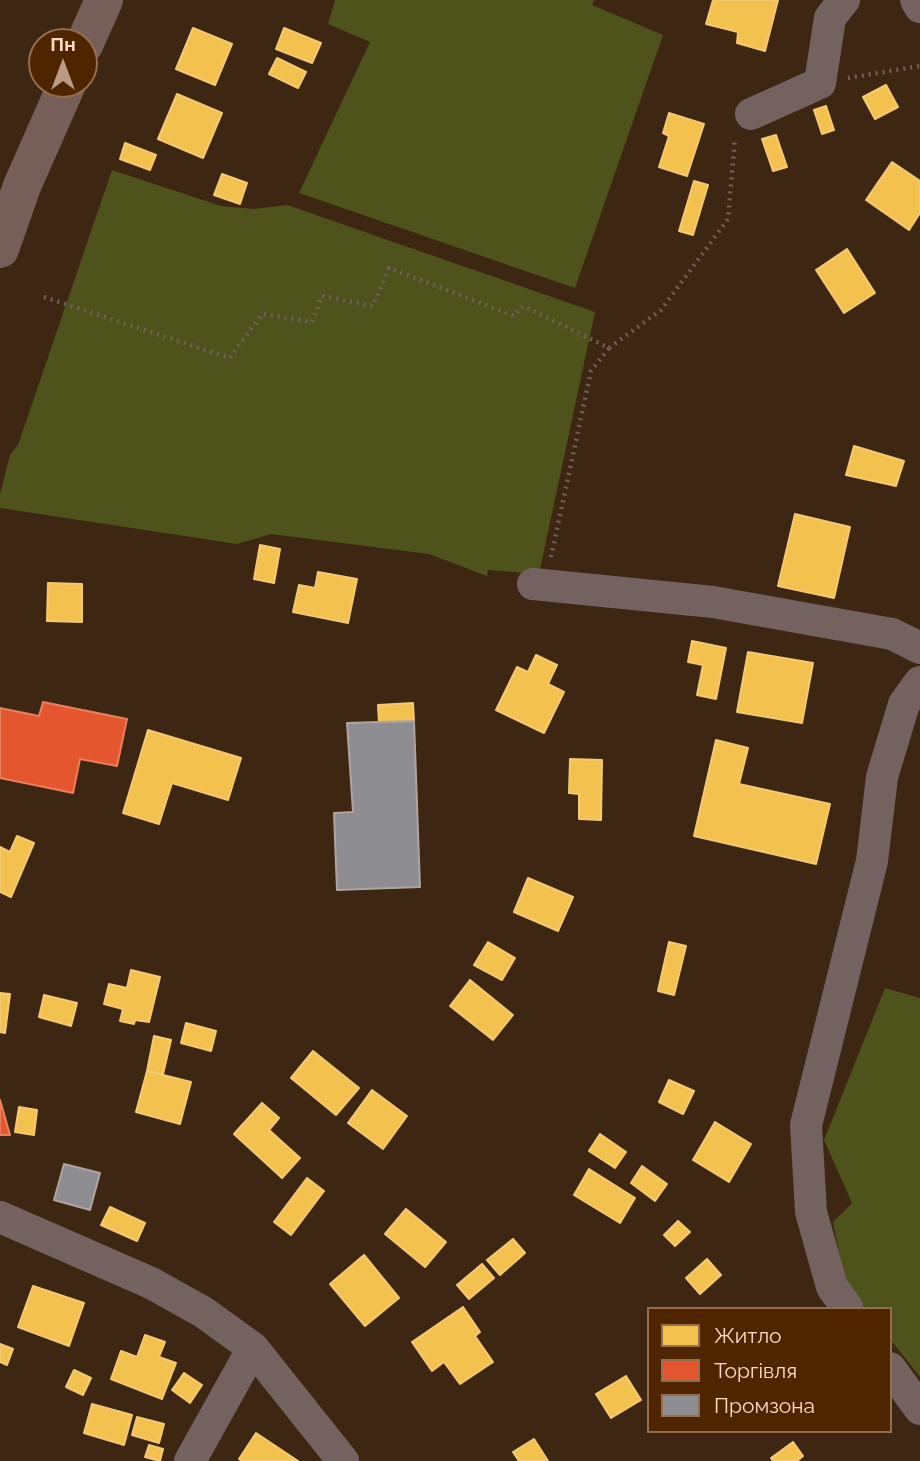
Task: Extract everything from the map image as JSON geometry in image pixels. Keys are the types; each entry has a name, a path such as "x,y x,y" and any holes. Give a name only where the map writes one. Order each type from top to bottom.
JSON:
{"main road":[{"path":"92,28 104,0"},
{"path":"0,249 22,186 61,98"}],"street":[{"path":"751,114 820,83 830,18 844,0"},
{"path":"916,0 920,7"},
{"path":"539,584 713,602 892,634 920,648"},
{"path":"847,1307 832,1287 811,1212 806,1125 872,861 882,777 904,704 920,682"},
{"path":"0,1217 151,1283 204,1312 253,1348 343,1461"},
{"path":"190,1461 253,1348"},
{"path":"892,1371 920,1409"}],"path":[{"path":"820,83 920,66"},
{"path":"539,584 591,371 609,348 661,310 728,219 734,139 751,114"},
{"path":"44,297 230,358 262,314 313,322 322,296 373,306 389,268 514,316 523,306 609,348"}],"green space":[{"path":"335,0 594,0 592,5 663,35 575,288 299,193 370,42 328,24"},
{"path":"112,170 221,206 254,209 287,205 595,312 539,574 488,570 487,576 429,554 271,534 237,544 0,508 0,494 10,455 18,445"},
{"path":"885,988 920,998 920,1377 892,1342 892,1307 865,1307 845,1281 833,1222 852,1203 824,1140"}],"building: Житло":[{"path":"713,0 778,0 765,51 737,43 738,32 706,24"},
{"path":"193,28 232,44 215,85 176,69"},
{"path":"284,28 321,43 312,63 276,49"},
{"path":"277,58 306,72 298,88 269,74"},
{"path":"886,85 898,107 875,119 863,97"},
{"path":"177,94 222,113 203,158 158,139"},
{"path":"826,106 834,130 822,134 814,110"},
{"path":"669,113 704,124 687,176 659,167 669,136 663,133"},
{"path":"776,135 787,167 773,171 762,139"},
{"path":"125,143 156,155 150,170 120,159"},
{"path":"892,162 920,181 920,213 909,230 866,200"},
{"path":"222,174 247,183 240,204 214,195"},
{"path":"694,181 708,185 693,235 679,231"},
{"path":"847,249 875,293 844,313 816,270"},
{"path":"854,446 904,461 896,486 846,475"},
{"path":"795,514 850,527 834,598 778,586"},
{"path":"260,545 280,549 274,583 254,579"},
{"path":"318,572 357,579 348,623 293,612 299,585 315,588"},
{"path":"48,583 82,584 82,622 47,621"},
{"path":"692,641 726,648 716,699 697,695 703,665 688,662"},
{"path":"748,652 813,663 802,723 737,712"},
{"path":"536,655 557,665 548,684 564,692 544,733 496,710 517,667 528,672"},
{"path":"413,703 414,721 379,723 378,705"},
{"path":"148,730 241,758 228,800 172,783 159,824 123,813"},
{"path":"716,740 748,748 739,784 830,804 816,864 694,836"},
{"path":"570,759 602,760 601,820 579,819 579,794 569,793"},
{"path":"17,836 34,843 11,897 0,892 0,847 10,852"},
{"path":"528,878 573,897 558,931 514,912"},
{"path":"488,942 515,958 502,980 474,965"},
{"path":"669,942 686,946 674,995 658,991"},
{"path":"131,970 160,977 149,1022 135,1020 134,1024 120,1021 123,1009 104,1004 109,984 127,988"},
{"path":"470,980 513,1015 493,1040 450,1006"},
{"path":"0,993 10,994 5,1033 0,1032"},
{"path":"44,995 77,1003 71,1026 39,1017"},
{"path":"186,1023 216,1031 211,1051 181,1043"},
{"path":"154,1036 171,1040 163,1074 147,1071"},
{"path":"313,1051 359,1088 336,1115 291,1078"},
{"path":"147,1071 191,1082 180,1124 136,1112"},
{"path":"669,1080 694,1091 683,1114 659,1102"},
{"path":"372,1090 407,1116 383,1149 348,1123"},
{"path":"262,1103 279,1118 269,1130 300,1158 282,1178 234,1134"},
{"path":"19,1107 37,1110 34,1135 15,1132"},
{"path":"715,1122 751,1144 729,1182 693,1160"},
{"path":"600,1134 626,1152 615,1168 589,1151"},
{"path":"642,1166 667,1184 655,1201 631,1183"},
{"path":"589,1169 635,1198 620,1223 574,1195"},
{"path":"307,1178 324,1191 291,1235 274,1222"},
{"path":"110,1207 145,1223 137,1241 101,1225"},
{"path":"406,1209 446,1242 425,1267 385,1234"},
{"path":"678,1221 690,1232 675,1246 664,1235"},
{"path":"513,1239 525,1253 500,1275 487,1260"},
{"path":"364,1255 399,1298 365,1326 330,1284"},
{"path":"707,1259 721,1275 700,1294 686,1278"},
{"path":"482,1264 494,1278 469,1299 457,1285"},
{"path":"33,1286 84,1303 69,1346 18,1327"},
{"path":"463,1307 480,1332 475,1336 493,1362 460,1384 444,1362 432,1371 412,1342"},
{"path":"145,1335 165,1342 159,1357 176,1363 162,1399 111,1379 121,1351 137,1357"},
{"path":"0,1344 13,1349 7,1365 0,1362"},
{"path":"74,1370 91,1378 83,1395 66,1387"},
{"path":"184,1373 202,1385 190,1403 172,1390"},
{"path":"626,1376 641,1400 611,1418 596,1394"},
{"path":"92,1404 132,1415 124,1445 84,1433"},
{"path":"137,1417 164,1424 159,1443 132,1435"},
{"path":"256,1433 298,1461 239,1459"},
{"path":"534,1439 548,1461 519,1461 513,1452"},
{"path":"793,1442 803,1456 797,1461 773,1461 771,1458"},
{"path":"149,1445 163,1449 160,1461 145,1457"}],"building: Торгівля":[{"path":"43,702 127,719 117,766 80,759 73,793 0,778 0,708 39,716"},
{"path":"0,1100 10,1135 0,1135"}],"building: Промзона":[{"path":"414,721 420,887 337,890 334,813 353,812 347,723"},
{"path":"64,1164 100,1173 90,1210 54,1200"}]}
